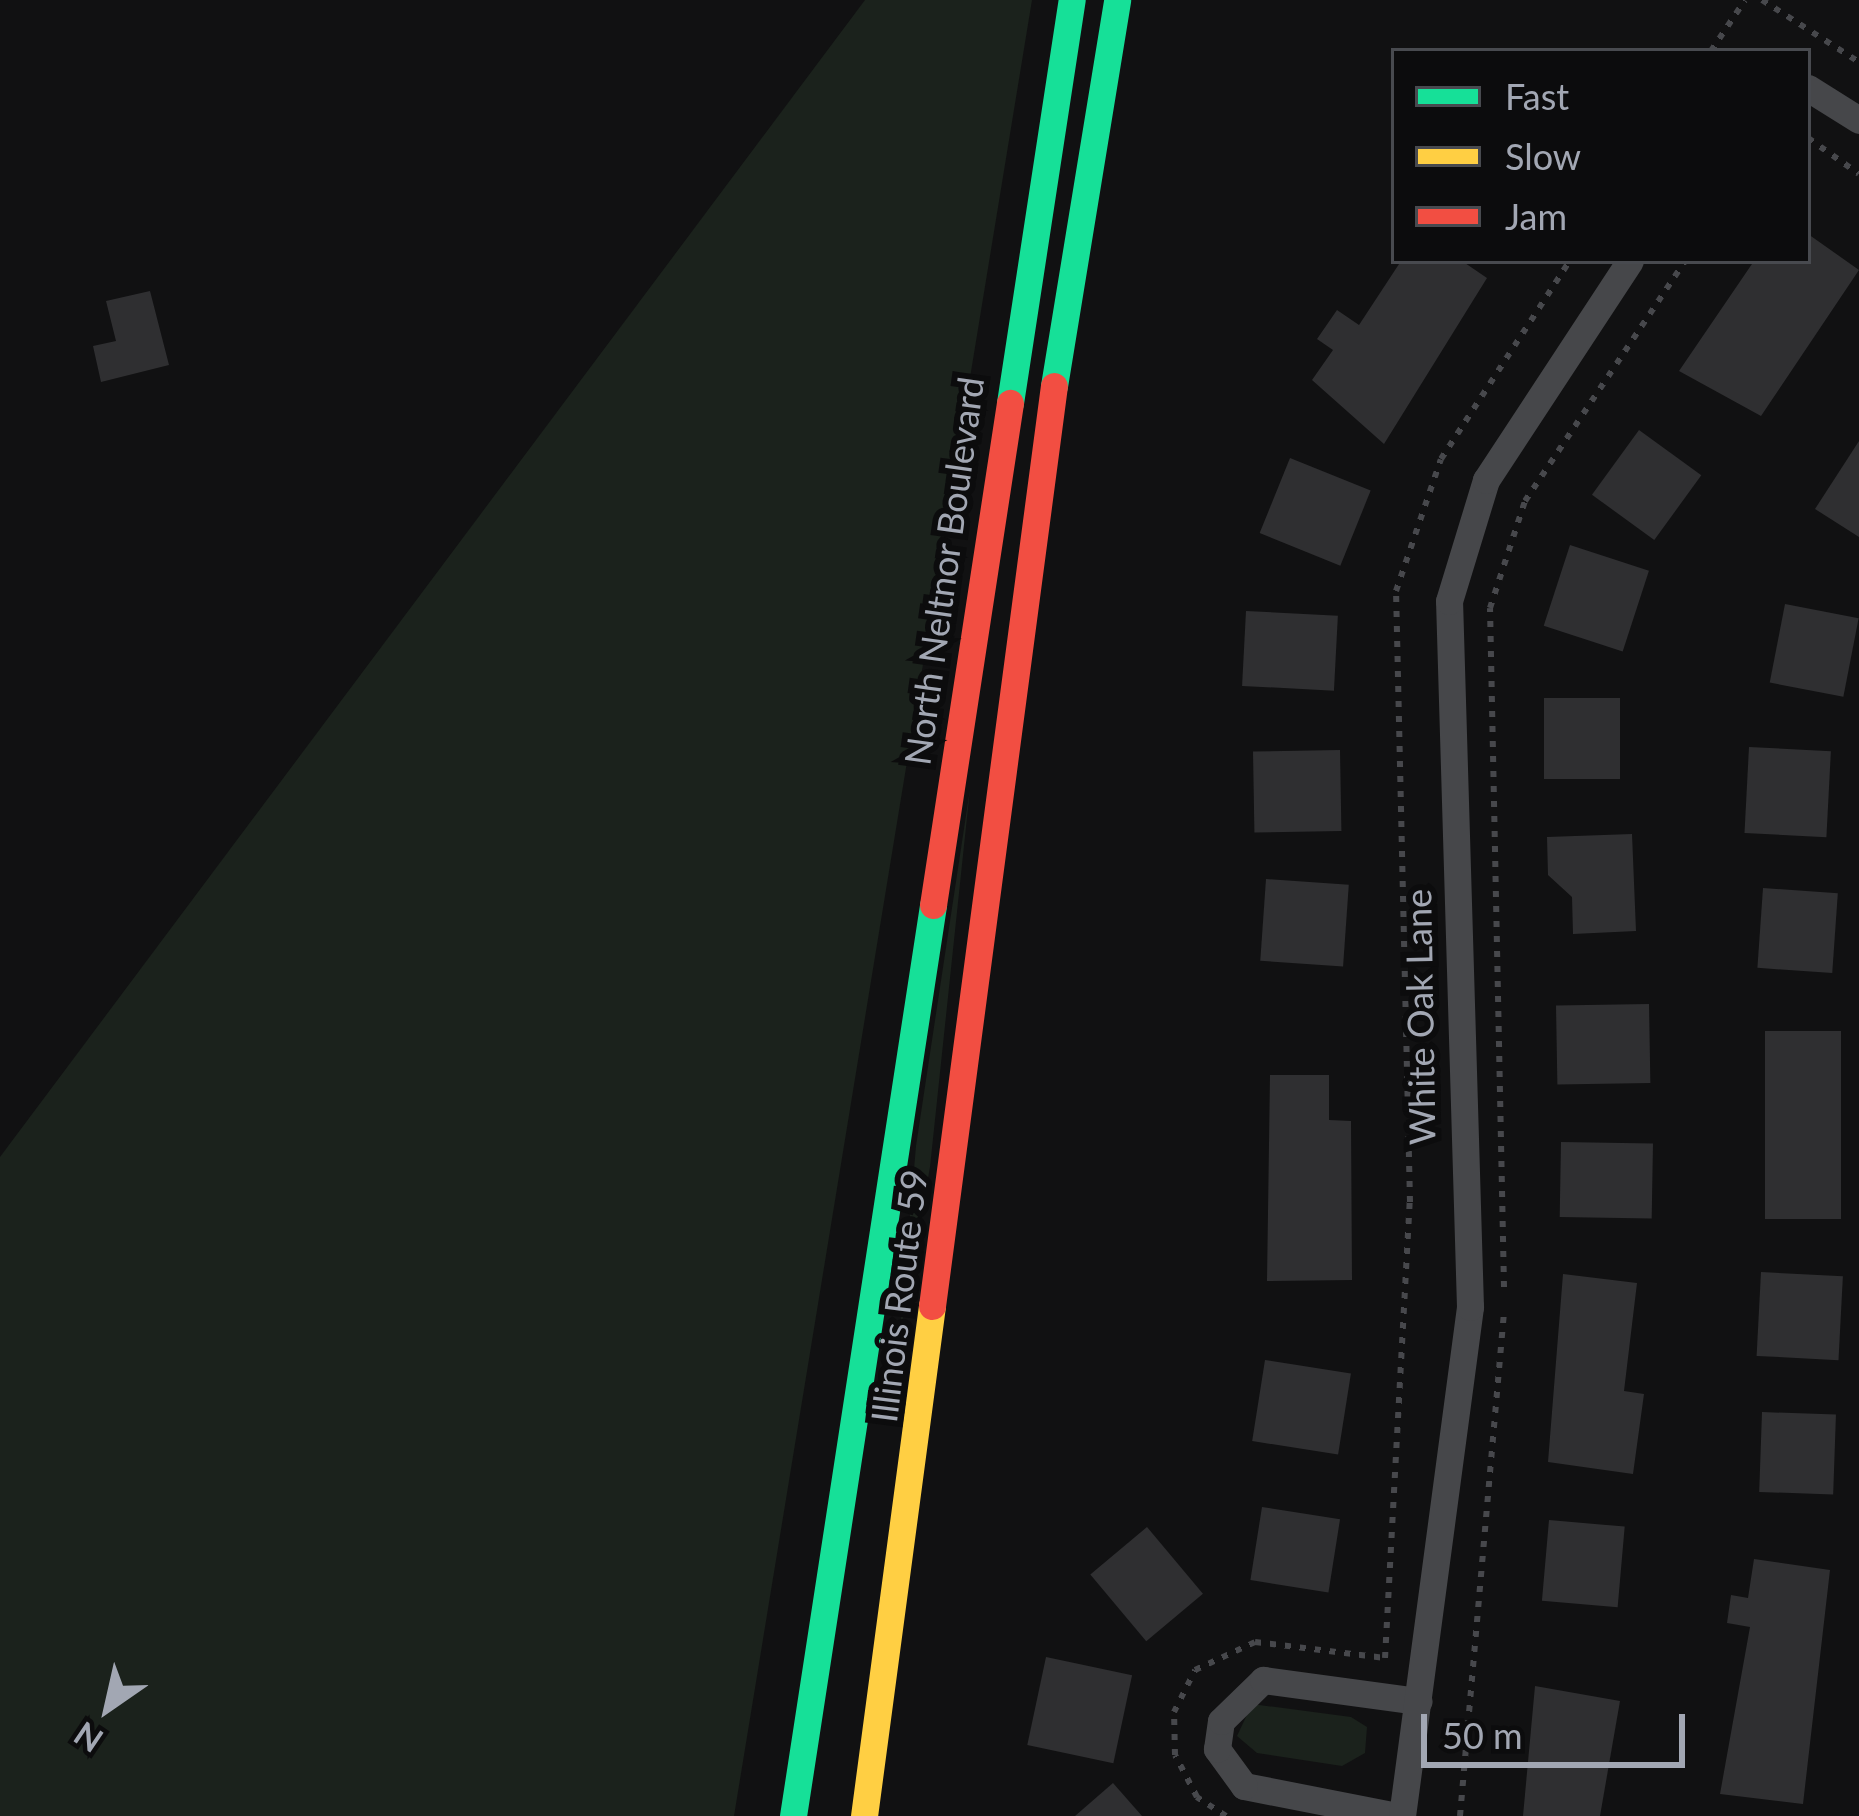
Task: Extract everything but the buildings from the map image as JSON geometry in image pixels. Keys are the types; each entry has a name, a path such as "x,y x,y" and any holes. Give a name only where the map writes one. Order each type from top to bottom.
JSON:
{"main road":[{"name":"North Neltnor Boulevard","path":"890,1153 1072,0"},
{"name":"Illinois Route 59","path":"864,1816 1078,209 1118,0"},
{"name":"Illinois Route 59","path":"794,1816 890,1153"}],"street":[{"path":"1811,90 1859,120"},
{"name":"White Oak Lane","path":"1400,1816 1470,1307 1449,601 1486,480 1628,264"},
{"path":"1400,1816 1244,1786 1216,1749 1221,1721 1263,1680 1419,1701"}],"path":[{"path":"1713,48 1745,0"},
{"path":"1762,0 1859,62"},
{"path":"1811,140 1859,174"},
{"path":"1226,1816 1197,1797 1174,1755 1174,1712 1195,1670 1255,1642 1385,1658 1410,1202 1396,591 1435,470 1568,264"},
{"path":"1460,1816 1504,1312 1490,608 1525,501 1683,264"}],"shaded area":[{"path":"865,0 1032,0 734,1816 0,1816 0,1157"},
{"path":"970,789 930,1167 900,1333 916,1146"},
{"path":"1252,1704 1351,1717 1367,1727 1365,1753 1342,1766 1257,1753 1237,1736"}],"traffic: fast":[{"path":"1010,403 1072,0"},
{"path":"1054,386 1117,0"},
{"path":"793,1816 933,905"}],"traffic: slow":[{"path":"864,1816 932,1306"}],"traffic: jam":[{"path":"932,1306 1054,386"},
{"path":"933,905 1010,403"}]}
